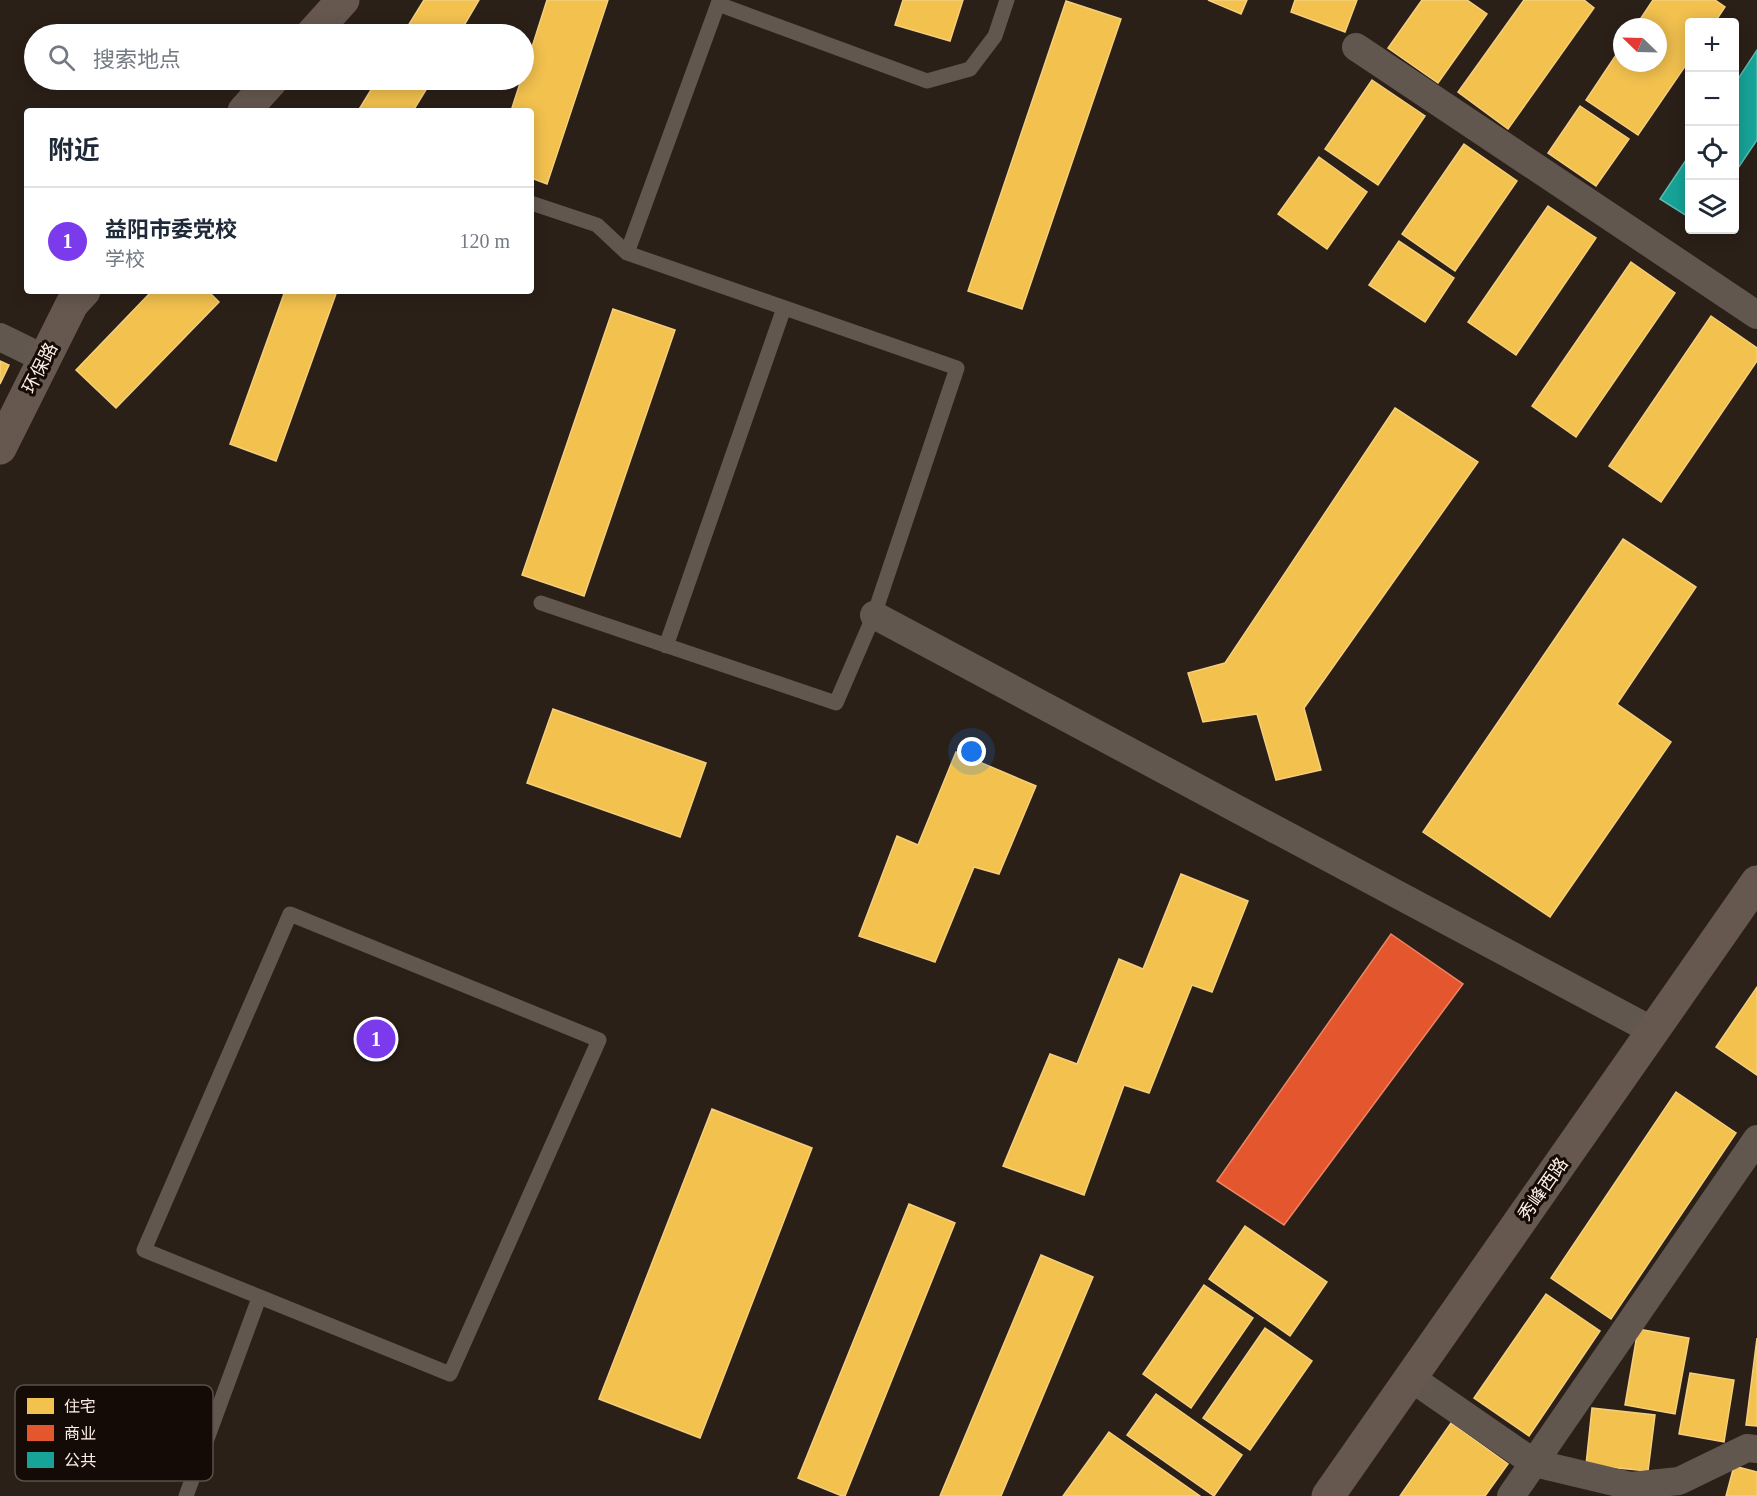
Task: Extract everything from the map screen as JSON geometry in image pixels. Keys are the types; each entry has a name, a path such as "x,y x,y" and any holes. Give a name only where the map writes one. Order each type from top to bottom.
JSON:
{"street":[{"path":"321,24 343,0"},
{"path":"1356,47 1757,315"},
{"path":"247,108 263,90"},
{"name":"环保路","path":"0,448 72,304 81,294"},
{"path":"0,337 45,359"},
{"path":"874,615 1653,1031"},
{"name":"秀峰西路","path":"1328,1496 1757,882"},
{"path":"1511,1496 1757,1139"},
{"path":"1411,1378 1534,1463 1631,1486 1679,1481 1747,1448 1757,1449"}],"lane":[{"path":"627,253 718,4 927,81 970,69 995,36 1007,0"},
{"path":"534,204 597,225 627,253 957,368 874,615 836,703 541,603"},
{"path":"666,645 784,308"},
{"path":"290,914 599,1040 450,1374 259,1298 144,1250 290,914"},
{"path":"213,1423 259,1298"},
{"path":"186,1496 192,1481"}],"building: 住宅":[{"path":"424,0 479,0 465,24 409,24"},
{"path":"547,0 608,0 547,184 534,179 534,108 512,108 518,90 534,90 534,41"},
{"path":"903,0 963,0 950,41 895,25"},
{"path":"1208,0 1247,0 1241,14"},
{"path":"1295,0 1357,0 1345,32 1291,12"},
{"path":"1422,0 1467,0 1487,14 1438,83 1388,48"},
{"path":"1524,0 1584,0 1594,8 1508,129 1458,92"},
{"path":"1653,0 1715,0 1725,7 1718,18 1685,18 1685,66 1638,135 1586,100 1613,60 1613,72 1667,72 1667,18 1641,18"},
{"path":"1066,1 1121,19 1022,309 968,291"},
{"path":"1372,80 1425,116 1378,185 1325,149"},
{"path":"371,90 426,90 415,108 360,108"},
{"path":"1580,106 1629,139 1596,186 1548,153"},
{"path":"1464,144 1517,181 1455,271 1402,234"},
{"path":"1319,157 1367,192 1327,249 1278,214"},
{"path":"1548,206 1596,238 1516,355 1468,322"},
{"path":"1399,241 1454,278 1425,322 1369,285"},
{"path":"1631,262 1675,293 1576,437 1532,406"},
{"path":"149,294 211,294 219,302 116,408 76,370"},
{"path":"284,294 336,294 276,461 230,444"},
{"path":"613,309 675,330 584,596 522,575"},
{"path":"1711,316 1757,348 1757,361 1661,502 1609,466"},
{"path":"0,361 9,365 0,384"},
{"path":"1395,408 1478,462 1304,708 1321,770 1276,780 1257,714 1203,722 1188,673 1225,663"},
{"path":"1623,539 1696,587 1617,704 1671,742 1550,917 1423,832"},
{"path":"553,709 706,763 680,837 527,783"},
{"path":"956,752 1036,786 999,874 974,867 935,962 859,936 897,836 918,845"},
{"path":"1181,874 1248,901 1212,992 1192,985 1149,1093 1124,1085 1084,1195 1003,1166 1050,1054 1077,1064 1119,959 1143,969"},
{"path":"1757,987 1757,1075 1716,1047"},
{"path":"1676,1092 1736,1133 1611,1319 1551,1278"},
{"path":"712,1109 812,1148 700,1438 599,1399"},
{"path":"909,1204 955,1223 845,1496 842,1496 798,1478"},
{"path":"1245,1226 1327,1282 1290,1336 1209,1279"},
{"path":"1041,1255 1093,1277 1001,1496 940,1496"},
{"path":"1204,1285 1253,1318 1191,1408 1143,1374"},
{"path":"1546,1294 1600,1331 1529,1436 1474,1398"},
{"path":"1265,1328 1312,1361 1250,1450 1203,1418"},
{"path":"1638,1329 1689,1338 1675,1414 1625,1405"},
{"path":"1757,1338 1757,1426 1746,1425"},
{"path":"1690,1373 1734,1380 1724,1442 1679,1434"},
{"path":"1156,1394 1242,1455 1214,1496 1127,1435"},
{"path":"1592,1408 1655,1415 1648,1471 1586,1465"},
{"path":"1451,1423 1508,1464 1485,1496 1400,1496"},
{"path":"1109,1432 1200,1496 1063,1496"},
{"path":"1734,1466 1757,1472 1757,1496 1726,1496"}],"building: 商业":[{"path":"1391,934 1463,984 1284,1225 1217,1181"}],"building: 公共":[{"path":"1757,50 1757,140 1739,167 1739,126 1739,77"},
{"path":"1685,162 1685,215 1660,199"}],"place":[{"name":"益阳市委党校","path":"376,1039"}]}
